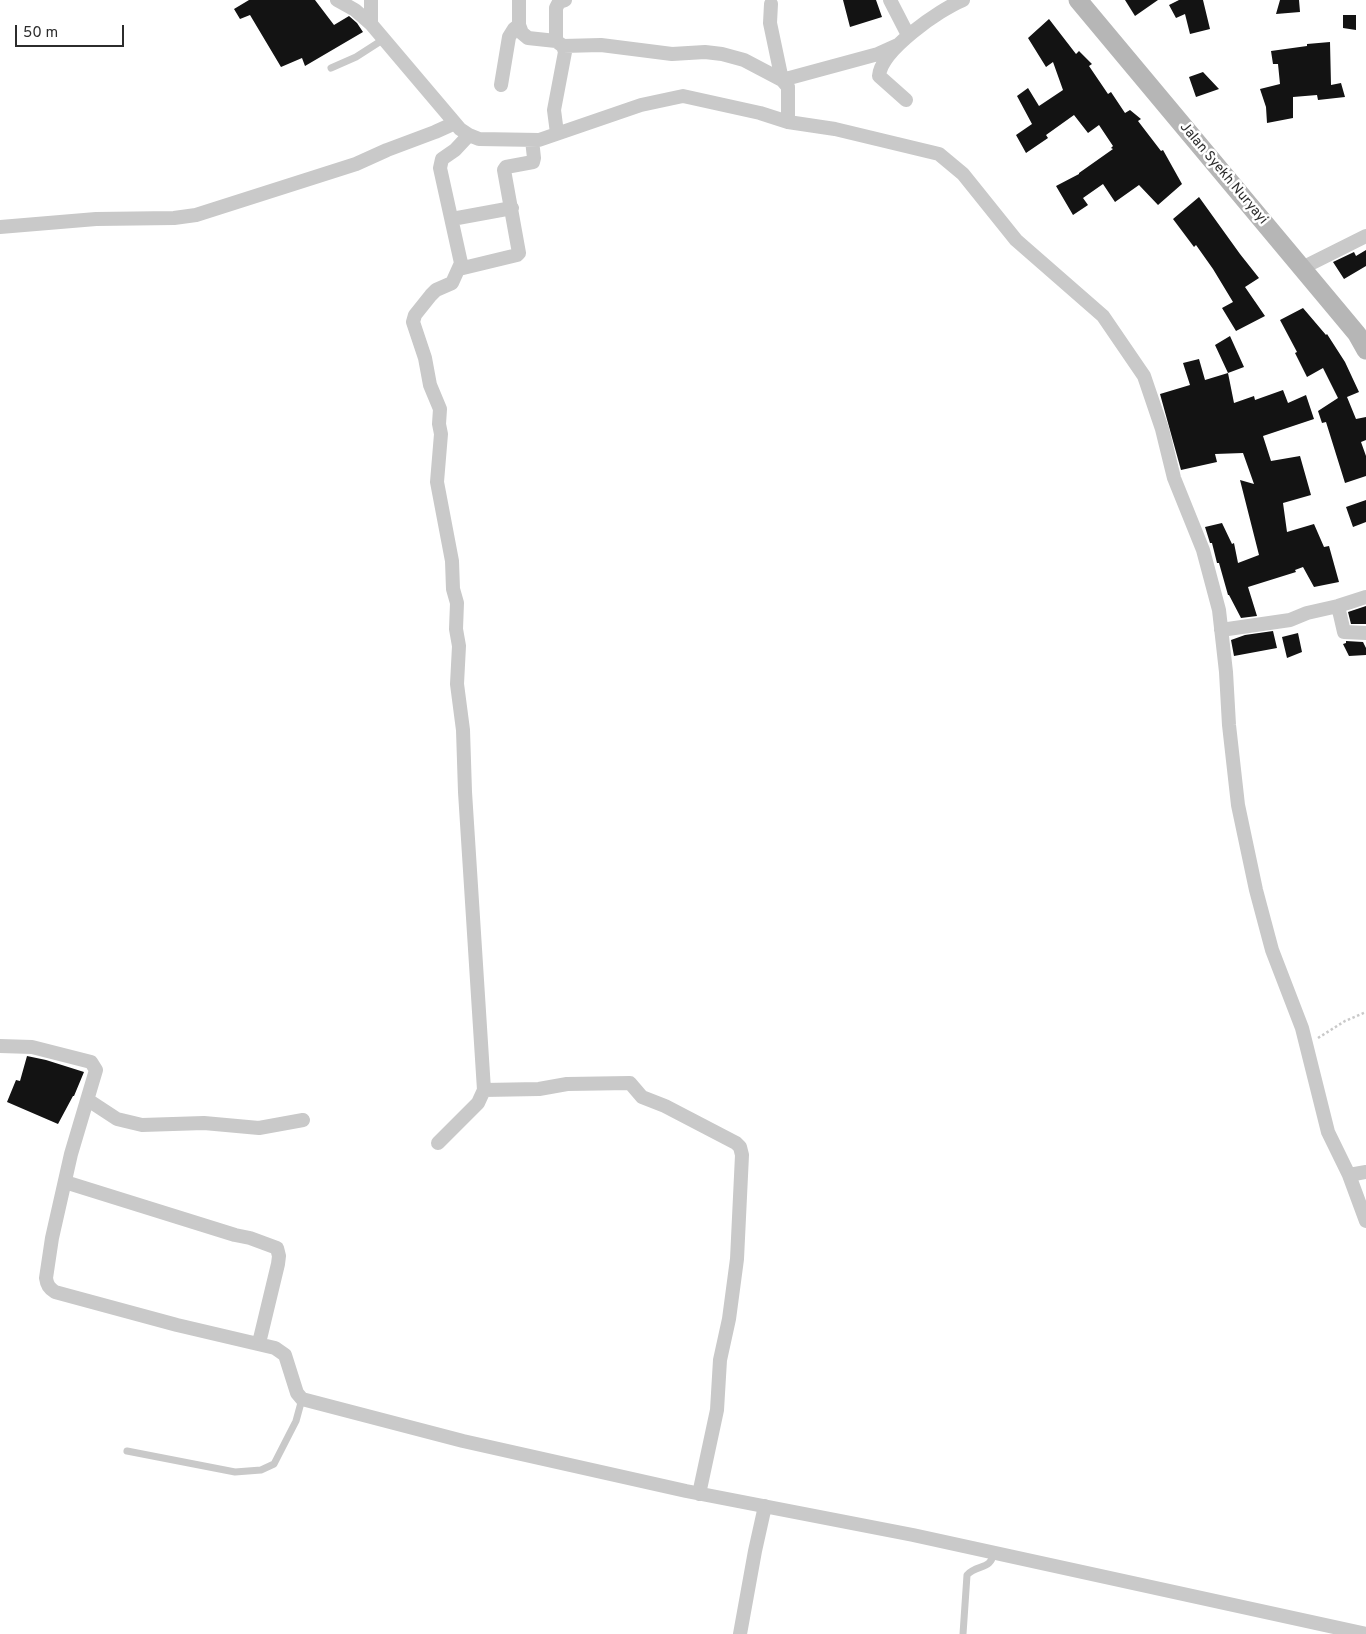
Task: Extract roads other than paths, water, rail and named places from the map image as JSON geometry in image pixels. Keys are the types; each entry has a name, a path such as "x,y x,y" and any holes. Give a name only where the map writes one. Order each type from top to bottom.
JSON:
{"main road":[{"name":"Jalan Syekh Nuryayi","path":"1078,0 1357,334 1366,350"}],"street":[{"path":"337,0 355,10 371,24 455,123 469,135 479,139 539,140 641,104 683,96 760,112 788,115 834,129 938,154 963,174 1016,240 1103,316 1144,376 1162,429 1174,478 1203,550 1226,629 1229,725 1238,805 1254,881 1272,950 1302,1028 1328,1132 1349,1175 1366,1221"},
{"path":"371,0 371,24"},
{"path":"519,0 520,25 522,33 528,38 672,54 705,52 744,60 782,80 788,87 788,115"},
{"path":"557,133 554,110 565,52 560,43 556,8 559,2 565,0"},
{"path":"890,0 903,40"},
{"path":"782,80 878,54 903,40 963,0"},
{"path":"770,4 770,23 782,80"},
{"path":"501,85 509,37 514,28 520,25"},
{"path":"903,40 882,66 879,76 906,100"},
{"path":"0,227 96,219 174,218 196,214 356,164 455,123"},
{"path":"438,1144 478,1103 484,1090 465,792 463,730 457,684 459,646 456,626 457,602 453,589 452,561 437,482 441,434 439,424 440,409 430,385 425,358 413,322 415,315 436,290 452,283 461,263 440,168 442,161 469,135"},
{"path":"459,269 518,254 512,208 504,170 506,167 533,162 532,140"},
{"path":"452,219 512,208"},
{"path":"1302,268 1366,236"},
{"path":"1226,629 1290,620 1307,613 1366,597"},
{"path":"1338,606 1344,632 1366,633"},
{"path":"0,1046 32,1047 91,1062 95,1067 96,1074 71,1154 52,1238 46,1284 55,1292 177,1325 275,1348 285,1355 297,1394 302,1398 463,1441 698,1494 913,1535 1366,1634"},
{"path":"484,1090 539,1089 567,1084 630,1083 642,1097 665,1106 736,1143 740,1147 742,1155 741,1186 736,1268 729,1319 720,1360 713,1432 698,1494"},
{"path":"88,1100 117,1120 142,1125 204,1124 259,1128 303,1120"},
{"path":"1349,1175 1366,1172"},
{"path":"65,1182 250,1238 277,1248 278,1264 259,1344"},
{"path":"740,1634 765,1506"}],"lane":[{"path":"331,68 356,57 384,40"},
{"path":"127,1451 235,1472 261,1470 274,1464 296,1421 302,1398"},
{"path":"963,1634 967,1575 972,1569 988,1564 992,1559 993,1552"}]}
